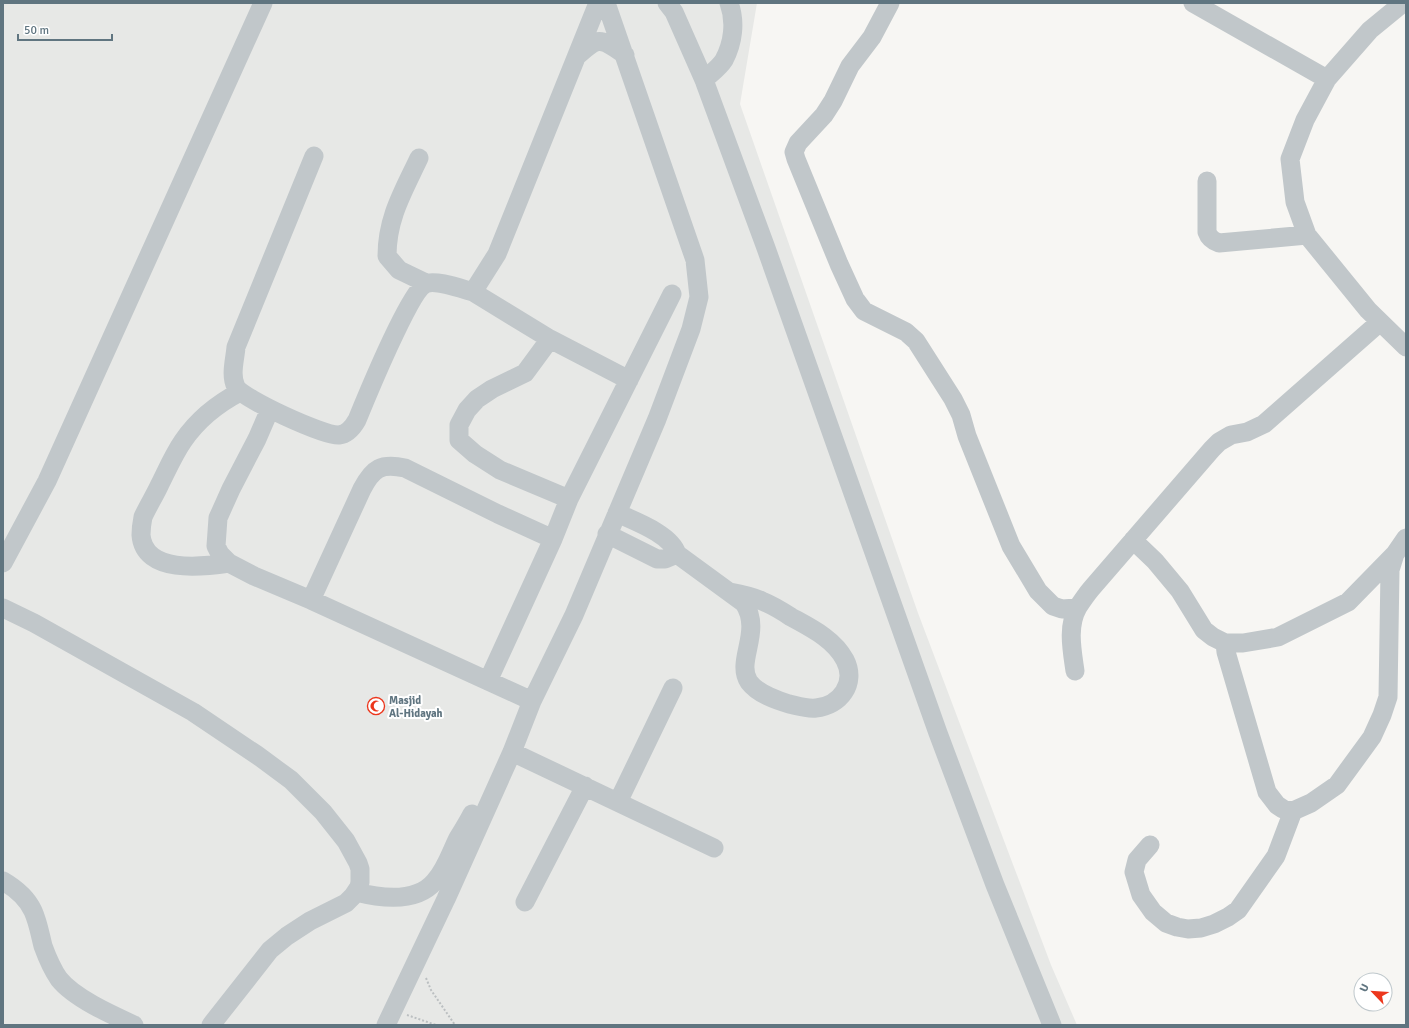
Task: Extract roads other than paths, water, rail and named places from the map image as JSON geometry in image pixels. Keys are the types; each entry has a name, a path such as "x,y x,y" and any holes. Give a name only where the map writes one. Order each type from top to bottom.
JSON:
{"street":[{"path":"3,563 47,481 263,3"},
{"path":"472,292 497,254 578,56 598,3"},
{"path":"389,1018 418,959 512,752 532,701 574,615 657,419 691,329 699,297 695,260 606,3"},
{"path":"667,3 674,12 704,80 938,733 995,885 1049,1022"},
{"path":"704,80 723,61 732,41 733,14 729,3"},
{"path":"890,3 872,36 850,66 833,101 824,115 798,143 794,152 796,160 855,299 864,311 893,324 906,332 916,341 953,399 961,415 966,436 1011,546 1038,591 1052,606 1062,609 1077,608"},
{"path":"1193,3 1327,79"},
{"path":"1395,5 1370,30 1327,79 1305,120 1290,159 1295,202 1307,234 1368,310 1406,347"},
{"path":"578,56 595,42 600,41 625,55"},
{"path":"314,156 236,347 234,378 240,392 270,409 321,431 333,434 344,434 357,420 401,321 420,288 426,283"},
{"path":"419,158 393,213 387,239 387,256 399,270 426,283 446,285 472,292 550,339 629,380"},
{"path":"1207,181 1207,232 1209,237 1214,242 1219,243 1307,234"},
{"path":"488,681 553,539 569,499 672,294"},
{"path":"1075,671 1071,638 1072,623 1077,608 1091,589 1219,442 1231,435 1256,429 1264,424 1380,322"},
{"path":"550,339 525,373 492,389 477,399 467,410 459,425 459,440 475,454 500,470 569,499"},
{"path":"229,563 177,566 162,562 146,550 142,543 141,532 143,518 182,442 197,423 214,408 240,392"},
{"path":"270,409 218,518 216,546 220,554 229,563 254,576 311,600 532,701"},
{"path":"311,600 362,489 372,472 381,468 396,466 405,468 498,514 553,539"},
{"path":"617,513 642,524 663,537 675,549 677,554 744,603 751,623 751,634 745,672 753,687 772,698 802,707 817,708 838,700 843,695 848,684 849,670 846,660 826,638 763,601 743,594 730,592"},
{"path":"607,534 657,559 665,559 677,554"},
{"path":"1134,540 1155,561 1180,591 1204,630 1213,637 1225,643 1243,643 1278,637 1348,602 1395,554 1406,538"},
{"path":"1225,643 1226,652 1267,792 1283,809 1293,811 1311,803 1337,785 1372,737 1382,716 1388,697 1390,570 1395,554"},
{"path":"3,608 34,623 193,712 257,755 291,780 324,812 346,841 360,869 360,882 356,892 346,903 310,921 287,936 270,950 211,1025"},
{"path":"618,802 673,688"},
{"path":"512,752 714,848"},
{"path":"356,892 370,896 395,897 415,893 428,888 435,881 445,866 459,836 486,790 492,781 502,774"},
{"path":"525,902 585,786"},
{"path":"1150,845 1136,863 1134,872 1141,895 1153,912 1166,923 1188,929 1201,928 1214,924 1238,910 1276,856 1293,811"},
{"path":"3,881 20,893 33,911 43,946 59,979 77,995 134,1025"}],"place":[{"name":"Masjid Al-Hidayah","path":"376,706"}]}
